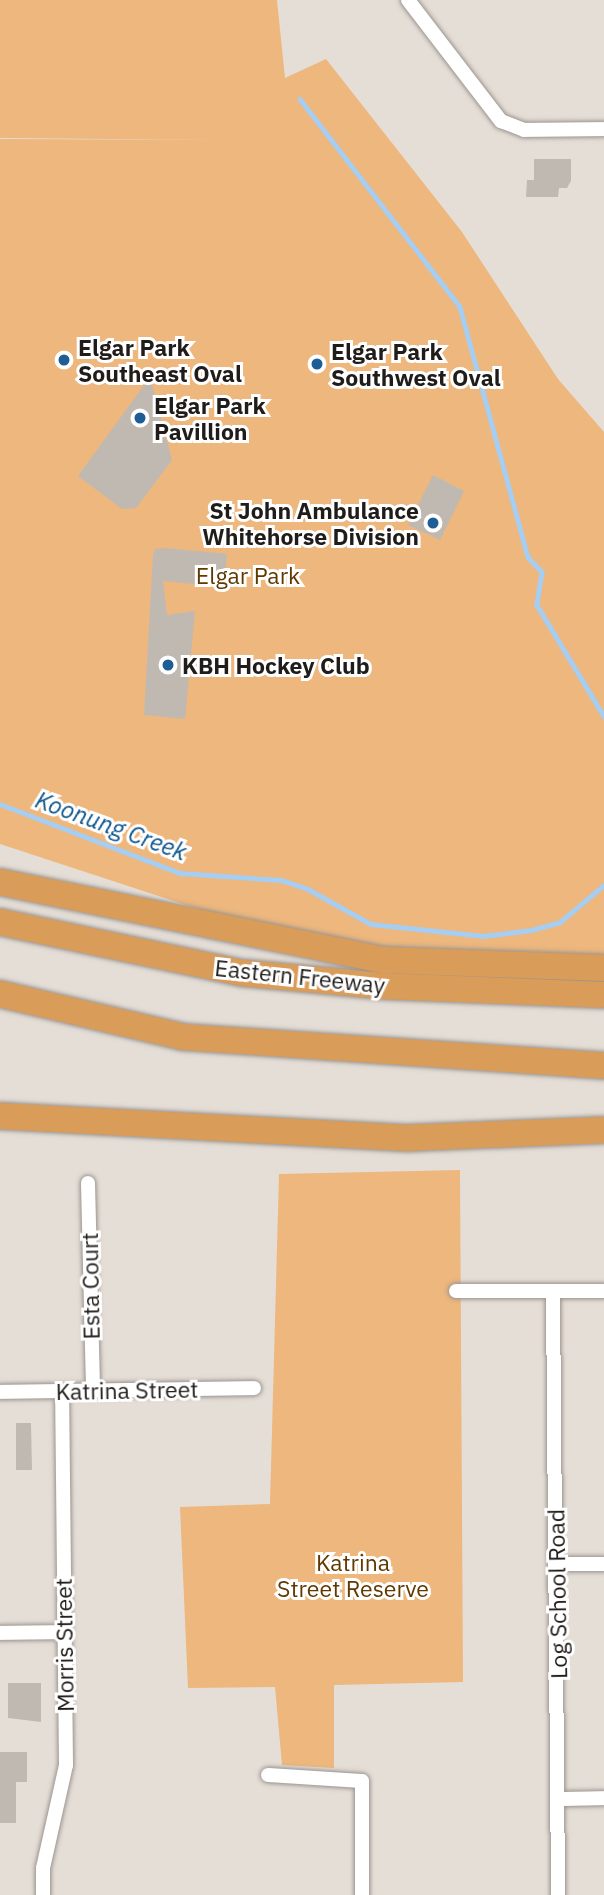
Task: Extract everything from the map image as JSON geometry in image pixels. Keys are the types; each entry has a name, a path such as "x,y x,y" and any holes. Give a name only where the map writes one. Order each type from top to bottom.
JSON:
{"highway":[{"path":"0,862 117,907"},
{"path":"0,882 384,960 604,968"},
{"name":"Eastern Freeway","path":"0,922 243,973 383,986 604,995"},
{"path":"0,994 183,1037 604,1066"},
{"path":"3,1116 406,1138 604,1130"}],"street":[{"path":"408,0 501,121 524,130 604,129"},
{"name":"Esta Court","path":"88,1183 93,1390"},
{"path":"456,1292 604,1292"},
{"name":"Log School Road","path":"553,1294 558,1895"},
{"name":"Katrina Street","path":"0,1392 254,1388"},
{"name":"Morris Street","path":"43,1895 43,1868 66,1765 62,1392"},
{"path":"556,1564 604,1564"},
{"path":"0,1633 63,1632"},
{"path":"268,1775 362,1781 362,1895"},
{"path":"558,1799 604,1798"}],"green space":[{"name":"Elgar Park","path":"0,0 277,0 285,78 326,59 462,232 558,379 604,432 604,969 479,969 256,928 0,844 0,139 224,140 0,138"},
{"name":"Katrina Street Reserve","path":"460,1170 463,1682 334,1685 334,1768 282,1765 275,1687 188,1688 180,1507 270,1504 279,1174"}],"building":[{"path":"534,159 571,159 571,181 567,188 559,188 558,197 526,197 527,180 534,180"},
{"name":"Elgar Park Pavillion","path":"150,377 172,460 136,508 122,509 78,476"},
{"path":"433,475 464,491 440,540 408,525"},
{"name":"KBH Hockey Club","path":"155,549 227,554 224,587 163,581 167,615 195,611 185,719 144,715 153,555"},
{"path":"16,1423 31,1423 32,1470 16,1470"},
{"path":"8,1683 41,1683 41,1722 8,1718"},
{"path":"0,1752 27,1752 27,1782 16,1782 16,1823 0,1823"}],"waterway":[{"path":"300,99 460,307 528,557 542,572 537,605 604,716"},
{"name":"Koonung Creek","path":"0,804 180,873 281,880 308,889 371,924 483,936 531,930 560,922 604,885"}],"place":[{"name":"Elgar Park Southeast Oval","path":"64,360"},
{"name":"Elgar Park Southwest Oval","path":"317,364"},
{"name":"Elgar Park Pavillion","path":"140,418"},
{"name":"St John Ambulance Whitehorse Division","path":"433,523"},
{"name":"KBH Hockey Club","path":"168,665"}]}
